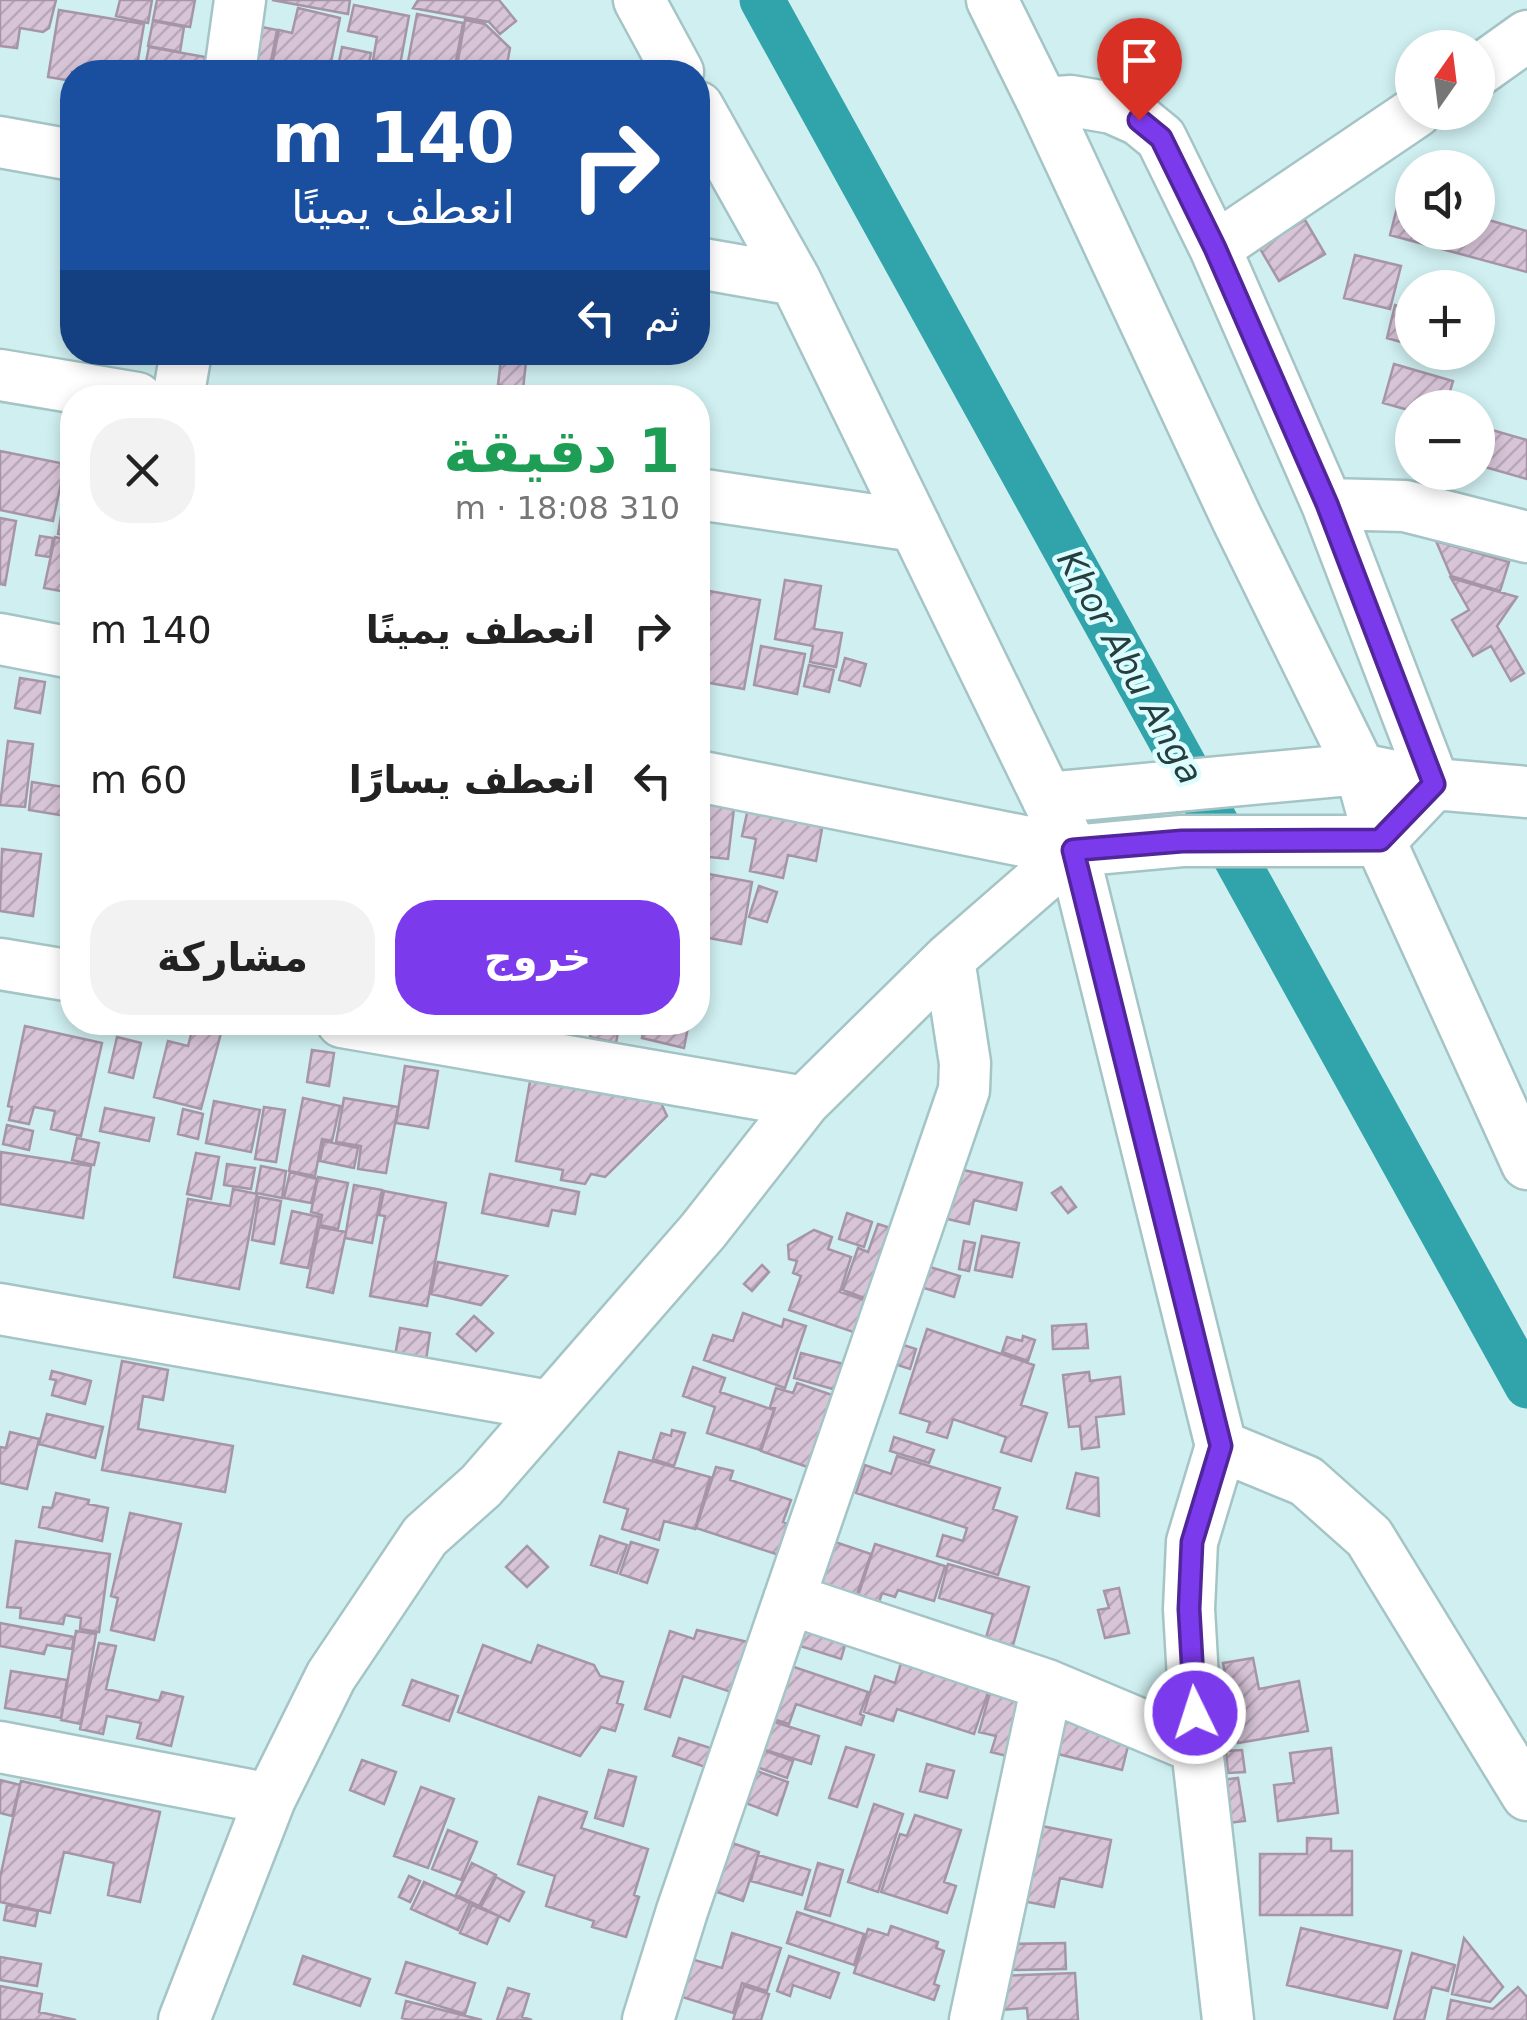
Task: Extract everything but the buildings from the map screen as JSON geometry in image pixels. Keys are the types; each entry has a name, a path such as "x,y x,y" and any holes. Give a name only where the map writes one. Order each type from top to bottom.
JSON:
{"street":[{"path":"232,60 240,0"},
{"path":"992,0 1236,519 1360,769 1380,840 1527,1164"},
{"path":"636,5 670,60"},
{"path":"1495,58 1527,36"},
{"path":"1043,103 1071,101 1112,108 1139,120 1161,138 1215,248 1327,504 1434,784"},
{"path":"1215,248 1395,126"},
{"path":"710,128 796,280 1073,850 1221,1446 1192,1542 1189,1609 1197,1748 1228,2020"},
{"path":"0,142 60,152"},
{"path":"710,265 796,280"},
{"path":"0,375 60,385"},
{"path":"710,496 915,526"},
{"path":"1327,504 1404,506 1527,537"},
{"path":"0,639 60,651"},
{"path":"1047,798 1360,769 1434,784 1527,792"},
{"path":"710,778 1073,850 1182,841 1380,840 1434,784"},
{"path":"184,2020 270,1798 331,1676 425,1536 481,1486 703,1232 804,1102 949,959 1073,850"},
{"path":"648,2020 964,1090 965,1063 949,959"},
{"path":"0,964 60,974"},
{"path":"417,1035 804,1102"},
{"path":"0,1309 550,1406"},
{"path":"1221,1446 1306,1481 1369,1537 1527,1795"},
{"path":"789,1600 1047,1685 1197,1748"},
{"path":"975,2020 1047,1685"},
{"path":"0,1746 270,1798"}],"waterway":[{"name":"Khor Abu Anga","path":"762,0 1527,1386"}],"route":[{"path":"1139,120 1161,138 1215,248 1327,504 1434,784 1380,840 1182,841 1073,850 1221,1446 1192,1542 1189,1609 1195,1713"}]}
